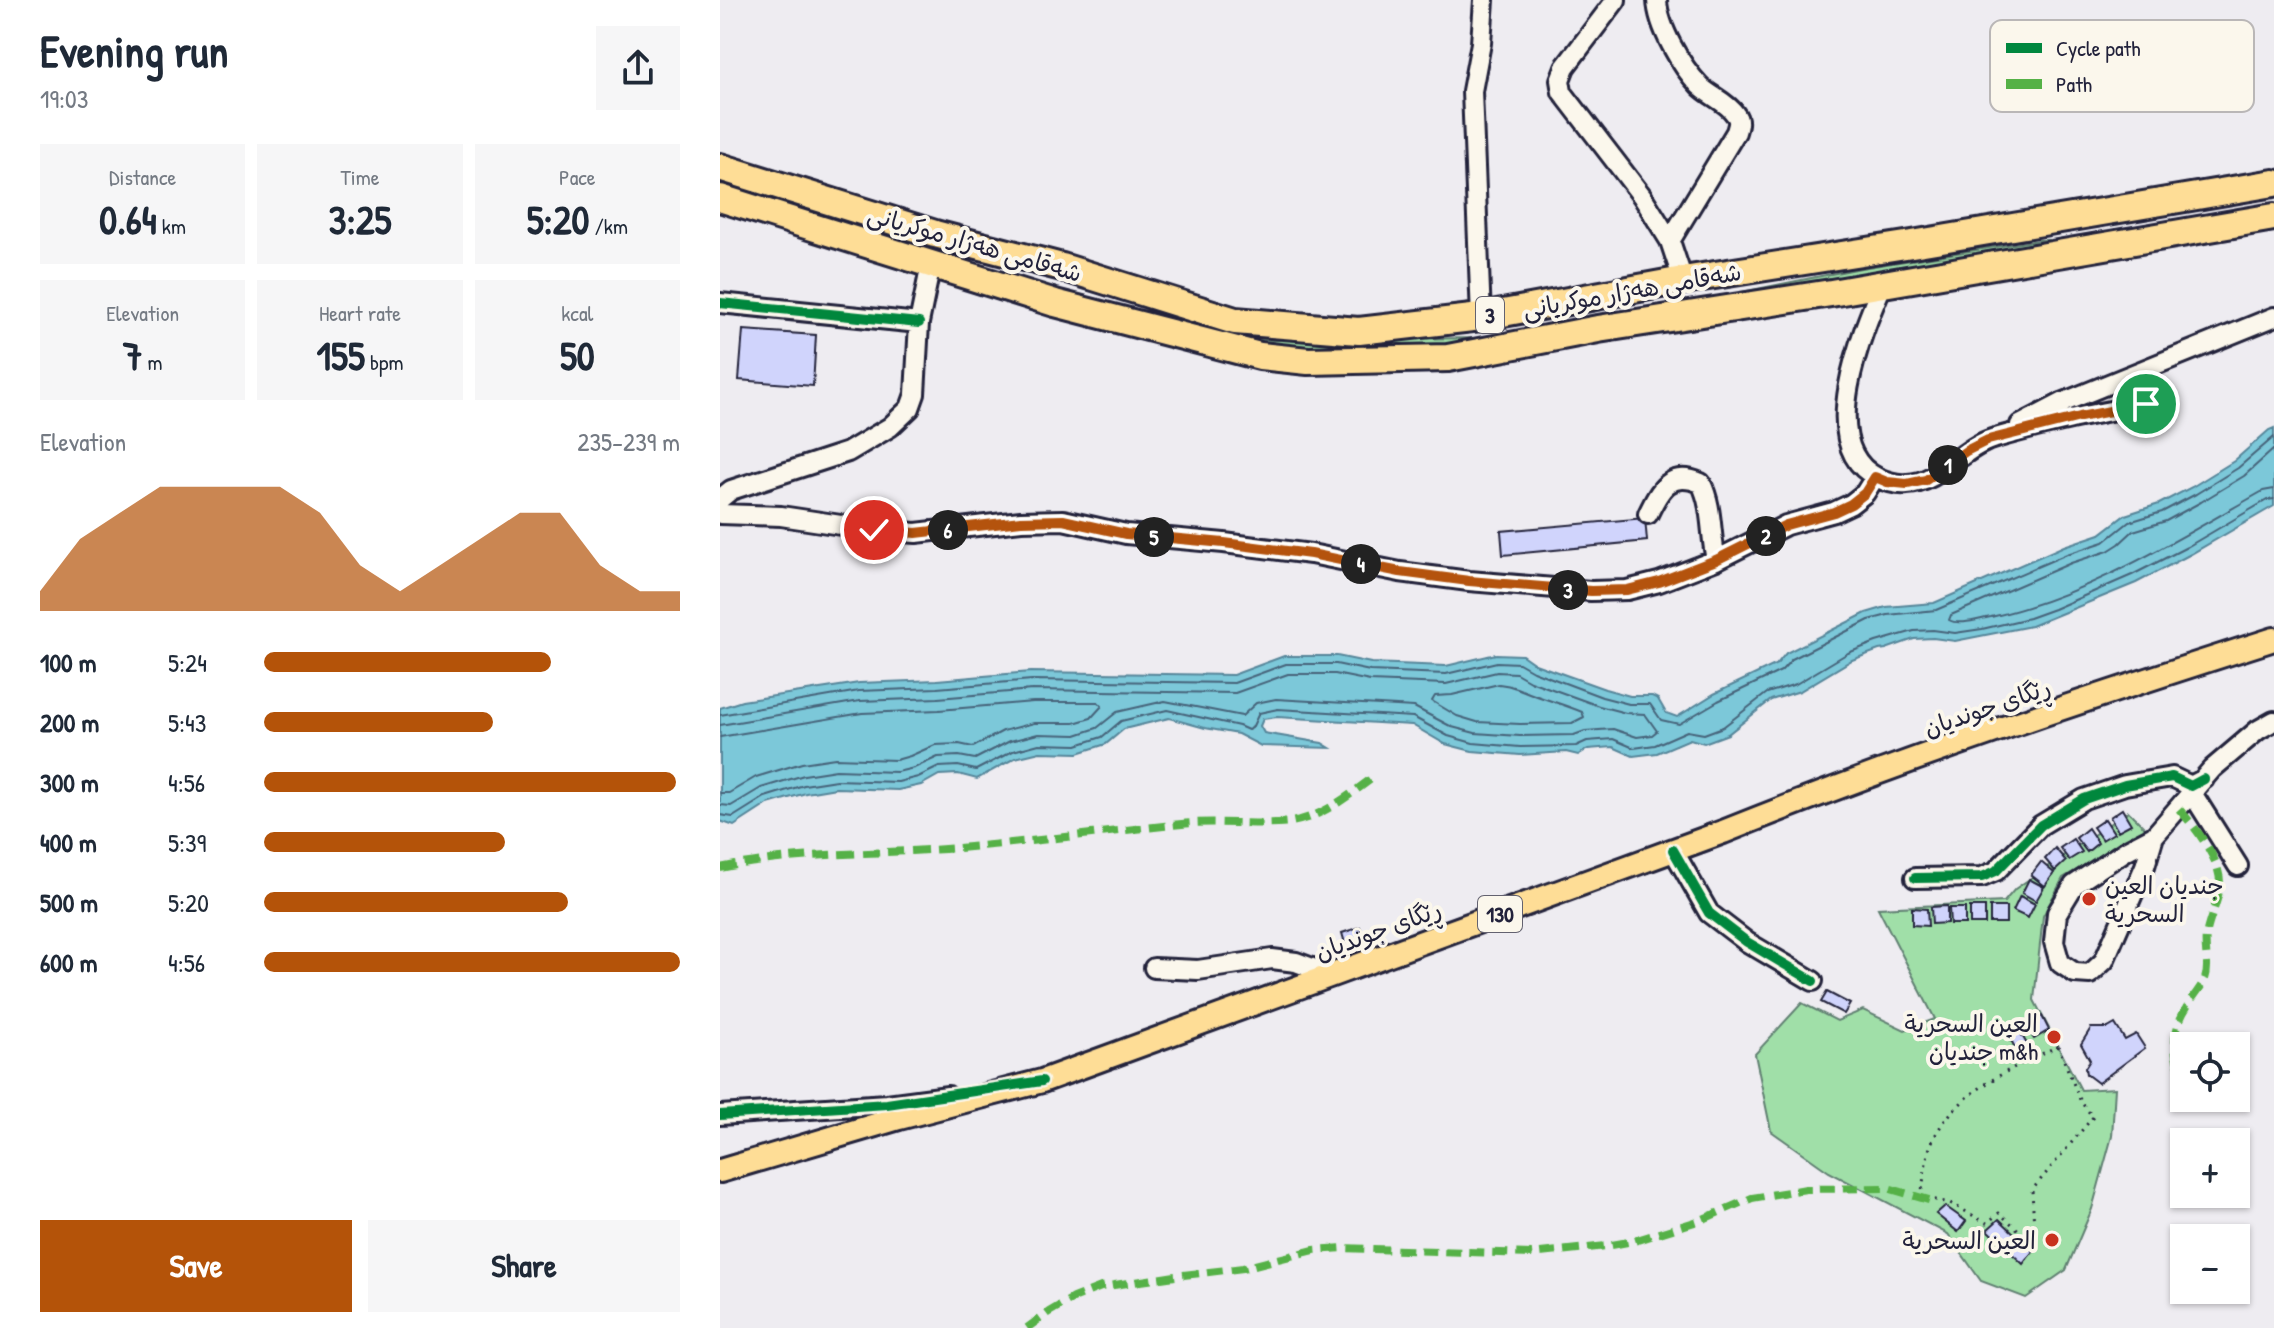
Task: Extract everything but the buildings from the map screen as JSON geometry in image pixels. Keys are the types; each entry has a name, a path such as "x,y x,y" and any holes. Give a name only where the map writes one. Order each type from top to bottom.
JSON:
{"highway":[{"name":"شەقامی ھەژار موکریانی","path":"720,167 935,234 1062,267 1235,321 1359,331 1481,317 1683,280 2274,183"},
{"name":"شەقامی ھەژار موکریانی","path":"720,198 1055,303 1260,356 1308,361 1448,358 1598,329 2087,251 2274,217"},
{"path":"2066,217 2087,251"}],"main road":[{"name":"ڕێگای جوندیان","path":"720,1171 899,1118 1042,1081 1723,832 1815,795 2061,708 2274,639"}],"street":[{"path":"1481,317 1472,91 1481,43 1484,0"},
{"path":"1616,0 1565,67 1560,80 1562,92 1642,196 1670,241 1683,280"},
{"path":"1657,0 1664,26 1681,62 1699,85 1730,109 1739,121 1736,132 1670,241"},
{"path":"720,499 743,485 848,452 890,427 910,408 915,394 919,323 931,264"},
{"path":"1883,283 1851,368 1847,419 1851,449 1857,463 1875,477 1907,484 1926,480 1966,451 2064,402 2274,317"},
{"path":"720,303 919,323"},
{"path":"1988,440 2146,404"},
{"path":"720,514 781,516 916,533 1021,521 1063,520 1126,534 1311,554 1400,572 1469,581 1591,591 1627,590 1659,582 1716,560 1786,525 1834,512 1865,493 1875,477"},
{"path":"1648,514 1658,493 1669,481 1691,478 1701,483 1707,494 1716,560"},
{"path":"2154,836 2145,866 2104,961 2090,974 2075,973 2060,963 2054,942 2057,913 2074,885 2154,836 2198,786 2258,730 2274,721"},
{"path":"1915,878 1982,877 1996,871 2041,825 2084,799 2125,785 2172,777 2198,786"},
{"path":"2198,786 2238,866"},
{"path":"1673,850 1709,913 1747,942 1813,981"},
{"path":"1154,968 1198,970 1272,959 1296,962 1331,975"},
{"path":"720,1115 887,1104 1042,1081"}],"path":[{"path":"2058,1046 2081,1102 2093,1117 2032,1190 2034,1228 2029,1239 1999,1213 1987,1223 1950,1203 1921,1197 1930,1145 1946,1117 2010,1069 2058,1046"}],"green space":[{"path":"720,184 869,229 1056,292 1238,338 1273,340 1484,338 1598,321 1861,268 2039,240 2048,240 2049,244 1487,351 1272,354 720,196"},
{"path":"2128,811 2146,829 2063,878 2043,916 2034,1000 2081,1090 2115,1088 2112,1136 2092,1209 2066,1270 2026,1298 1981,1281 1948,1234 1829,1172 1771,1131 1755,1054 1802,1003 1837,1021 1863,1010 1905,1030 1935,1019 1878,908 2004,902 2015,889"}],"water":[{"path":"2274,428 2274,506 2191,554 2136,583 2031,626 1955,641 1914,639 1852,660 1800,691 1771,700 1728,734 1704,743 1690,739 1657,753 1633,756 1613,747 1588,749 1578,755 1566,752 1520,755 1472,751 1445,744 1412,725 1277,717 1263,719 1260,726 1264,733 1322,743 1330,748 1261,746 1238,734 1169,718 1124,729 1106,744 1078,753 1040,752 1015,758 977,779 958,774 939,775 921,785 898,790 836,788 768,804 734,826 720,821 720,708 742,701 859,683 1031,672 1233,675 1284,656 1337,656 1371,663 1446,666 1496,654 1522,655 1535,664 1605,689 1630,696 1652,696 1658,699 1666,713 1677,717 1714,694 1777,664 1786,653 1866,613 1886,607 1934,603 2064,546 2100,534 2125,515 2159,504 2192,487 2234,461"}],"marked path":[{"path":"720,868 804,857 975,847 1182,824 1291,822 1324,811 1371,779"},
{"path":"2176,1032 2182,1015 2205,979 2206,936 2220,883 2211,853 2179,809"},
{"path":"1027,1328 1073,1298 1101,1287 1243,1268 1314,1250 1343,1248 1531,1254 1606,1246 1634,1241 1701,1220 1752,1198 1806,1189 1888,1188 1932,1201"}],"cycle path":[{"path":"720,303 919,323"},
{"path":"1915,878 1982,877 1996,871 2041,825 2084,799 2125,785 2172,777 2191,786 2204,779"},
{"path":"1673,850 1709,913 1747,942 1813,981"},
{"path":"720,1115 887,1104 1042,1081"}],"place":[{"name":"جنديان العين السحرية","path":"2089,899"},
{"name":"العين السحرية جنديان m&h","path":"2054,1037"},
{"name":"العين السحرية","path":"2052,1240"}],"route":[{"path":"874,530 916,533 1021,521 1063,520 1126,534 1311,554 1400,572 1469,581 1591,591 1627,590 1659,582 1716,560 1786,525 1834,512 1865,493 1875,477 1907,484 1926,480 1966,451 1988,440 2146,404"}]}
